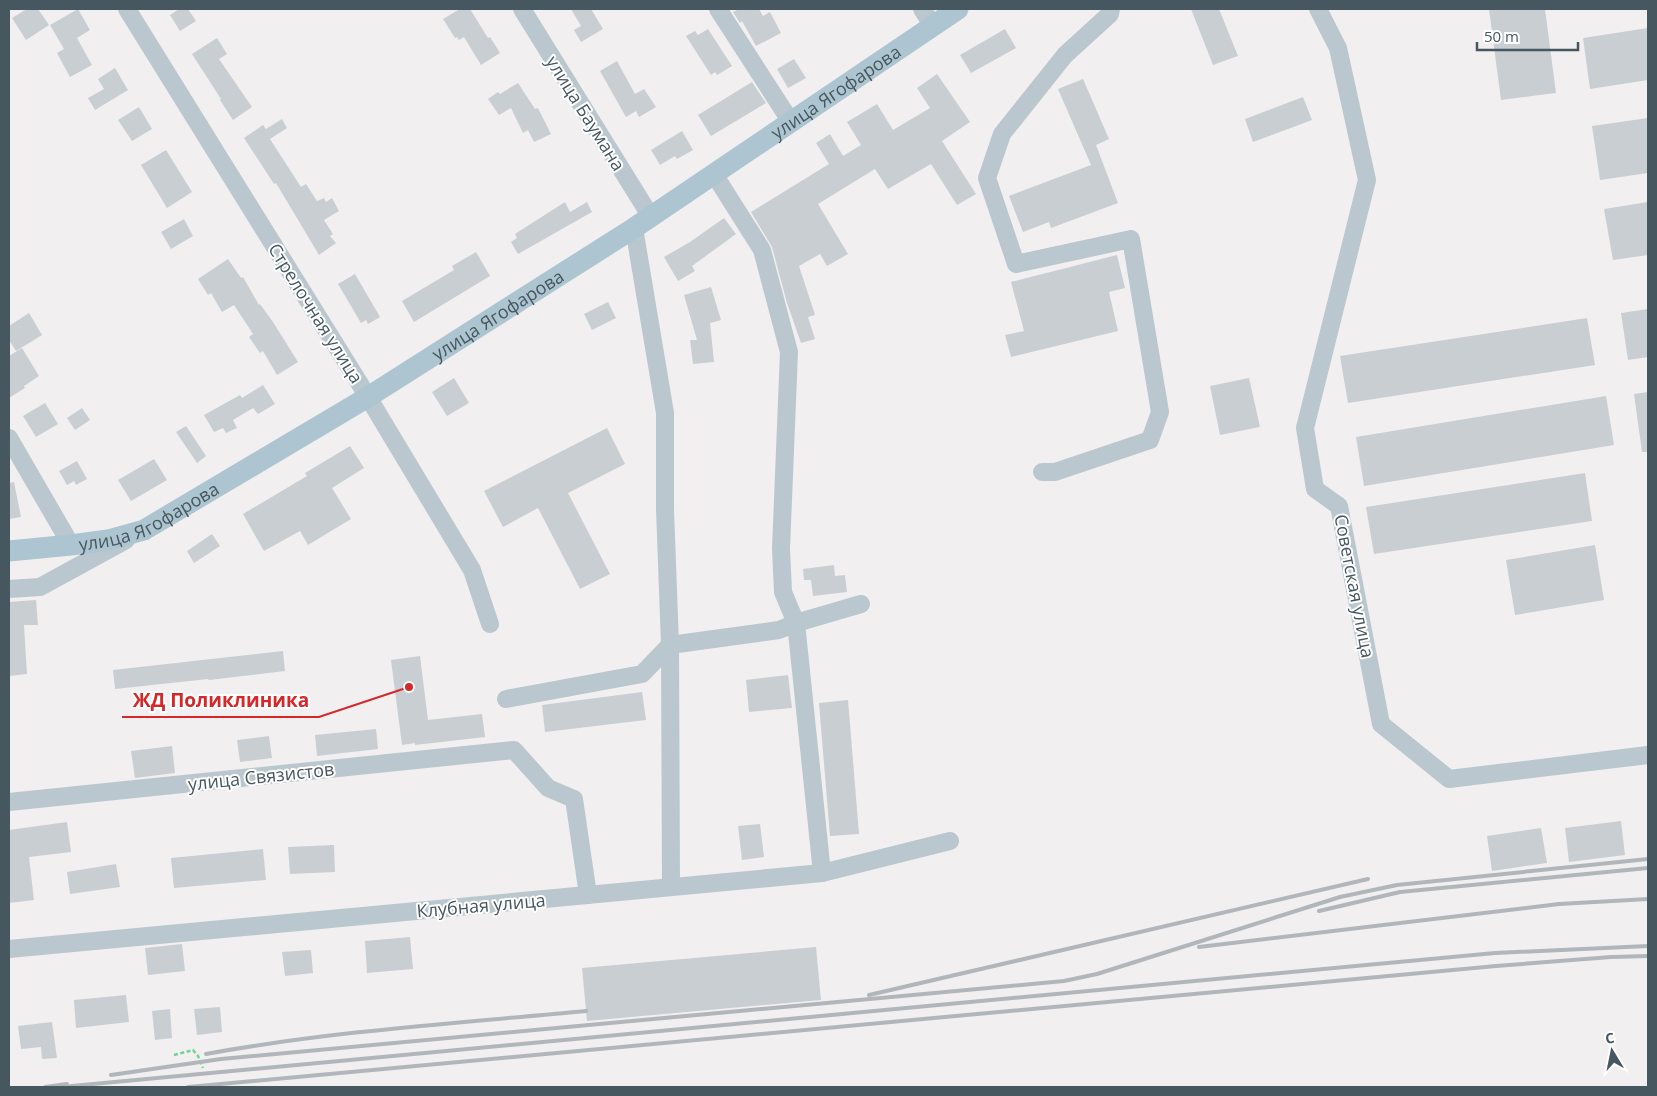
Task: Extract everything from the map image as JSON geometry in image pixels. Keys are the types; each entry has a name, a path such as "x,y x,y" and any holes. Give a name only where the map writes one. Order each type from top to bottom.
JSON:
{"main road":[{"name":"улица Ягофарова","path":"9,551 108,540 144,530 368,397 642,222 791,122 928,17 958,9"}],"street":[{"name":"Стрелочная улица","path":"127,9 368,397 472,570 490,624"},
{"name":"улица Баумана","path":"522,9 642,222"},
{"path":"718,9 791,122"},
{"path":"1042,472 1055,472 1150,440 1160,412 1131,239 1016,264 987,178 1002,134 1065,55 1110,14 1111,9"},
{"name":"Советская улица","path":"1318,9 1338,48 1367,180 1305,428 1315,489 1339,506 1382,724 1449,779 1648,755"},
{"path":"714,174 762,250 788,352 781,549 783,592 796,623 822,873"},
{"path":"642,222 665,412 665,509 670,645 671,887"},
{"path":"9,438 71,545"},
{"path":"9,589 40,587 144,530"},
{"path":"506,698 642,674 670,645 779,630 796,623 861,604"},
{"name":"улица Связистов","path":"9,802 514,750 548,788 574,799 588,895"},
{"name":"Клубная улица","path":"9,949 822,873 950,841"}],"path":[{"path":"174,1055 193,1050 203,1068"}],"building":[{"path":"27,9 38,9 49,25 26,40 12,18"},
{"path":"78,9 90,30 77,38 92,65 70,77 57,53 64,49 50,25"},
{"path":"179,9 188,9 196,21 180,31 170,15"},
{"path":"460,9 470,9 500,53 481,65 464,37 459,40 457,37 455,38 443,19"},
{"path":"571,9 591,9 603,29 581,42 574,30 581,26"},
{"path":"739,9 759,9 763,16 770,12 781,33 756,46 742,21 740,23 733,12"},
{"path":"1191,9 1219,9 1238,56 1213,65"},
{"path":"1489,9 1545,9 1556,93 1501,100"},
{"path":"1648,28 1648,80 1590,89 1583,38"},
{"path":"708,29 732,66 717,75 715,72 711,75 686,36 695,31 698,35"},
{"path":"1005,29 1016,48 971,73 960,55"},
{"path":"217,38 227,54 219,59 252,107 233,120 192,54"},
{"path":"794,59 806,78 788,88 777,69"},
{"path":"617,61 635,94 644,89 656,107 639,117 636,111 626,117 600,71"},
{"path":"115,68 128,90 95,110 88,98 104,89 98,79"},
{"path":"937,74 970,122 942,141 976,194 957,205 931,164 888,189 875,169 818,204 848,254 827,266 820,254 799,266 815,315 808,317 815,339 801,343 787,303 772,247 751,212 829,164 816,143 830,134 843,156 861,145 847,122 877,104 893,130 930,108 917,88"},
{"path":"1083,79 1109,139 1096,145 1118,203 1051,228 1049,222 1023,232 1009,196 1091,165 1058,89"},
{"path":"752,82 766,103 711,136 698,115"},
{"path":"518,83 535,109 538,108 551,134 534,142 528,130 523,133 511,108 499,115 488,99"},
{"path":"1303,97 1312,120 1253,142 1245,119"},
{"path":"139,107 152,129 132,141 118,120"},
{"path":"1648,118 1648,173 1600,180 1592,126"},
{"path":"282,119 287,128 270,139 301,187 306,184 317,201 324,198 326,202 332,198 339,211 324,220 333,234 330,236 336,243 319,255 276,183 274,184 244,138 263,125 266,129"},
{"path":"682,131 693,150 677,159 675,156 660,165 651,150"},
{"path":"166,150 192,192 167,208 141,165"},
{"path":"565,202 570,212 587,202 592,212 518,254 511,242 517,238 515,234"},
{"path":"1648,202 1648,255 1613,260 1604,209"},
{"path":"724,218 736,234 692,266 695,271 678,281 664,257 690,242"},
{"path":"184,219 193,236 171,249 161,232"},
{"path":"476,252 490,276 414,322 402,301 454,270 452,266"},
{"path":"1117,255 1125,288 1109,292 1118,331 1011,357 1005,335 1024,331 1011,282"},
{"path":"228,259 241,278 243,277 259,305 273,322 298,362 277,375 263,351 260,353 249,337 253,334 234,305 222,312 211,293 208,295 198,279"},
{"path":"355,274 380,317 368,324 366,320 361,323 338,284"},
{"path":"711,287 721,320 710,323 714,362 693,364 690,340 697,340 684,295"},
{"path":"608,302 616,318 592,330 584,314"},
{"path":"1648,309 1648,357 1628,360 1621,313"},
{"path":"29,313 42,335 16,351 9,340 9,326"},
{"path":"1587,318 1595,365 1348,403 1340,356"},
{"path":"22,348 39,376 9,398 9,356"},
{"path":"454,378 469,403 447,416 432,392"},
{"path":"1249,378 1260,427 1220,435 1210,386"},
{"path":"263,385 275,404 258,414 253,408 233,420 237,428 226,433 223,428 214,432 204,415 240,395 242,398"},
{"path":"1648,392 1648,452 1642,452 1634,394"},
{"path":"1606,396 1614,445 1364,486 1356,437"},
{"path":"45,403 58,424 36,437 23,416"},
{"path":"82,408 90,420 75,430 67,418"},
{"path":"186,426 206,456 197,463 176,432"},
{"path":"607,428 625,464 568,493 610,574 580,589 538,508 503,527 484,491"},
{"path":"350,446 364,468 332,488 351,519 308,545 300,531 264,551 243,514 307,476 305,473"},
{"path":"154,459 167,480 131,501 118,480"},
{"path":"77,461 87,479 76,485 74,481 67,485 59,471"},
{"path":"1585,473 1592,521 1374,554 1366,507"},
{"path":"14,482 21,517 9,519 9,483"},
{"path":"212,534 220,546 194,563 187,551"},
{"path":"1595,545 1604,600 1515,615 1506,560"},
{"path":"834,565 835,576 845,575 847,592 813,596 811,580 804,580 803,569"},
{"path":"36,600 38,625 24,625 27,674 9,676 9,602"},
{"path":"283,651 285,671 115,689 113,670"},
{"path":"420,656 428,720 482,714 485,737 402,745 391,660"},
{"path":"788,675 792,708 749,712 746,680"},
{"path":"642,692 646,720 545,732 542,705"},
{"path":"848,700 859,834 830,836 819,703"},
{"path":"376,729 378,749 317,756 315,735"},
{"path":"269,736 272,758 240,762 237,740"},
{"path":"172,746 175,773 135,778 131,751"},
{"path":"1621,821 1625,855 1569,862 1565,828"},
{"path":"67,822 71,852 29,857 34,900 9,903 9,830"},
{"path":"760,824 764,857 742,860 738,826"},
{"path":"1541,828 1547,863 1492,871 1487,836"},
{"path":"334,845 335,872 290,874 288,847"},
{"path":"263,849 266,880 174,888 171,858"},
{"path":"116,864 120,887 70,894 67,872"},
{"path":"410,937 413,969 367,973 365,941"},
{"path":"182,944 185,971 148,975 145,948"},
{"path":"816,947 821,1000 587,1021 582,968"},
{"path":"311,950 313,973 285,976 282,952"},
{"path":"126,995 129,1022 76,1028 74,1000"},
{"path":"220,1007 222,1032 197,1035 194,1009"},
{"path":"170,1009 172,1038 155,1040 152,1011"},
{"path":"52,1022 57,1058 42,1059 41,1047 21,1049 18,1026"}],"railway":[{"path":"111,1075 221,1059 1064,981 1097,974 1340,897 1397,885 1648,859"},
{"path":"1319,911 1400,892 1648,868"},
{"path":"869,995 1368,879"},
{"path":"1199,947 1559,904 1648,899"},
{"path":"61,1087 1495,953 1648,946"},
{"path":"188,1087 1496,966 1648,956"},
{"path":"206,1054 348,1033 586,1011"},
{"path":"45,1087 67,1084"}],"place":[{"name":"ЖД Поликлиника","path":"409,687"}]}
